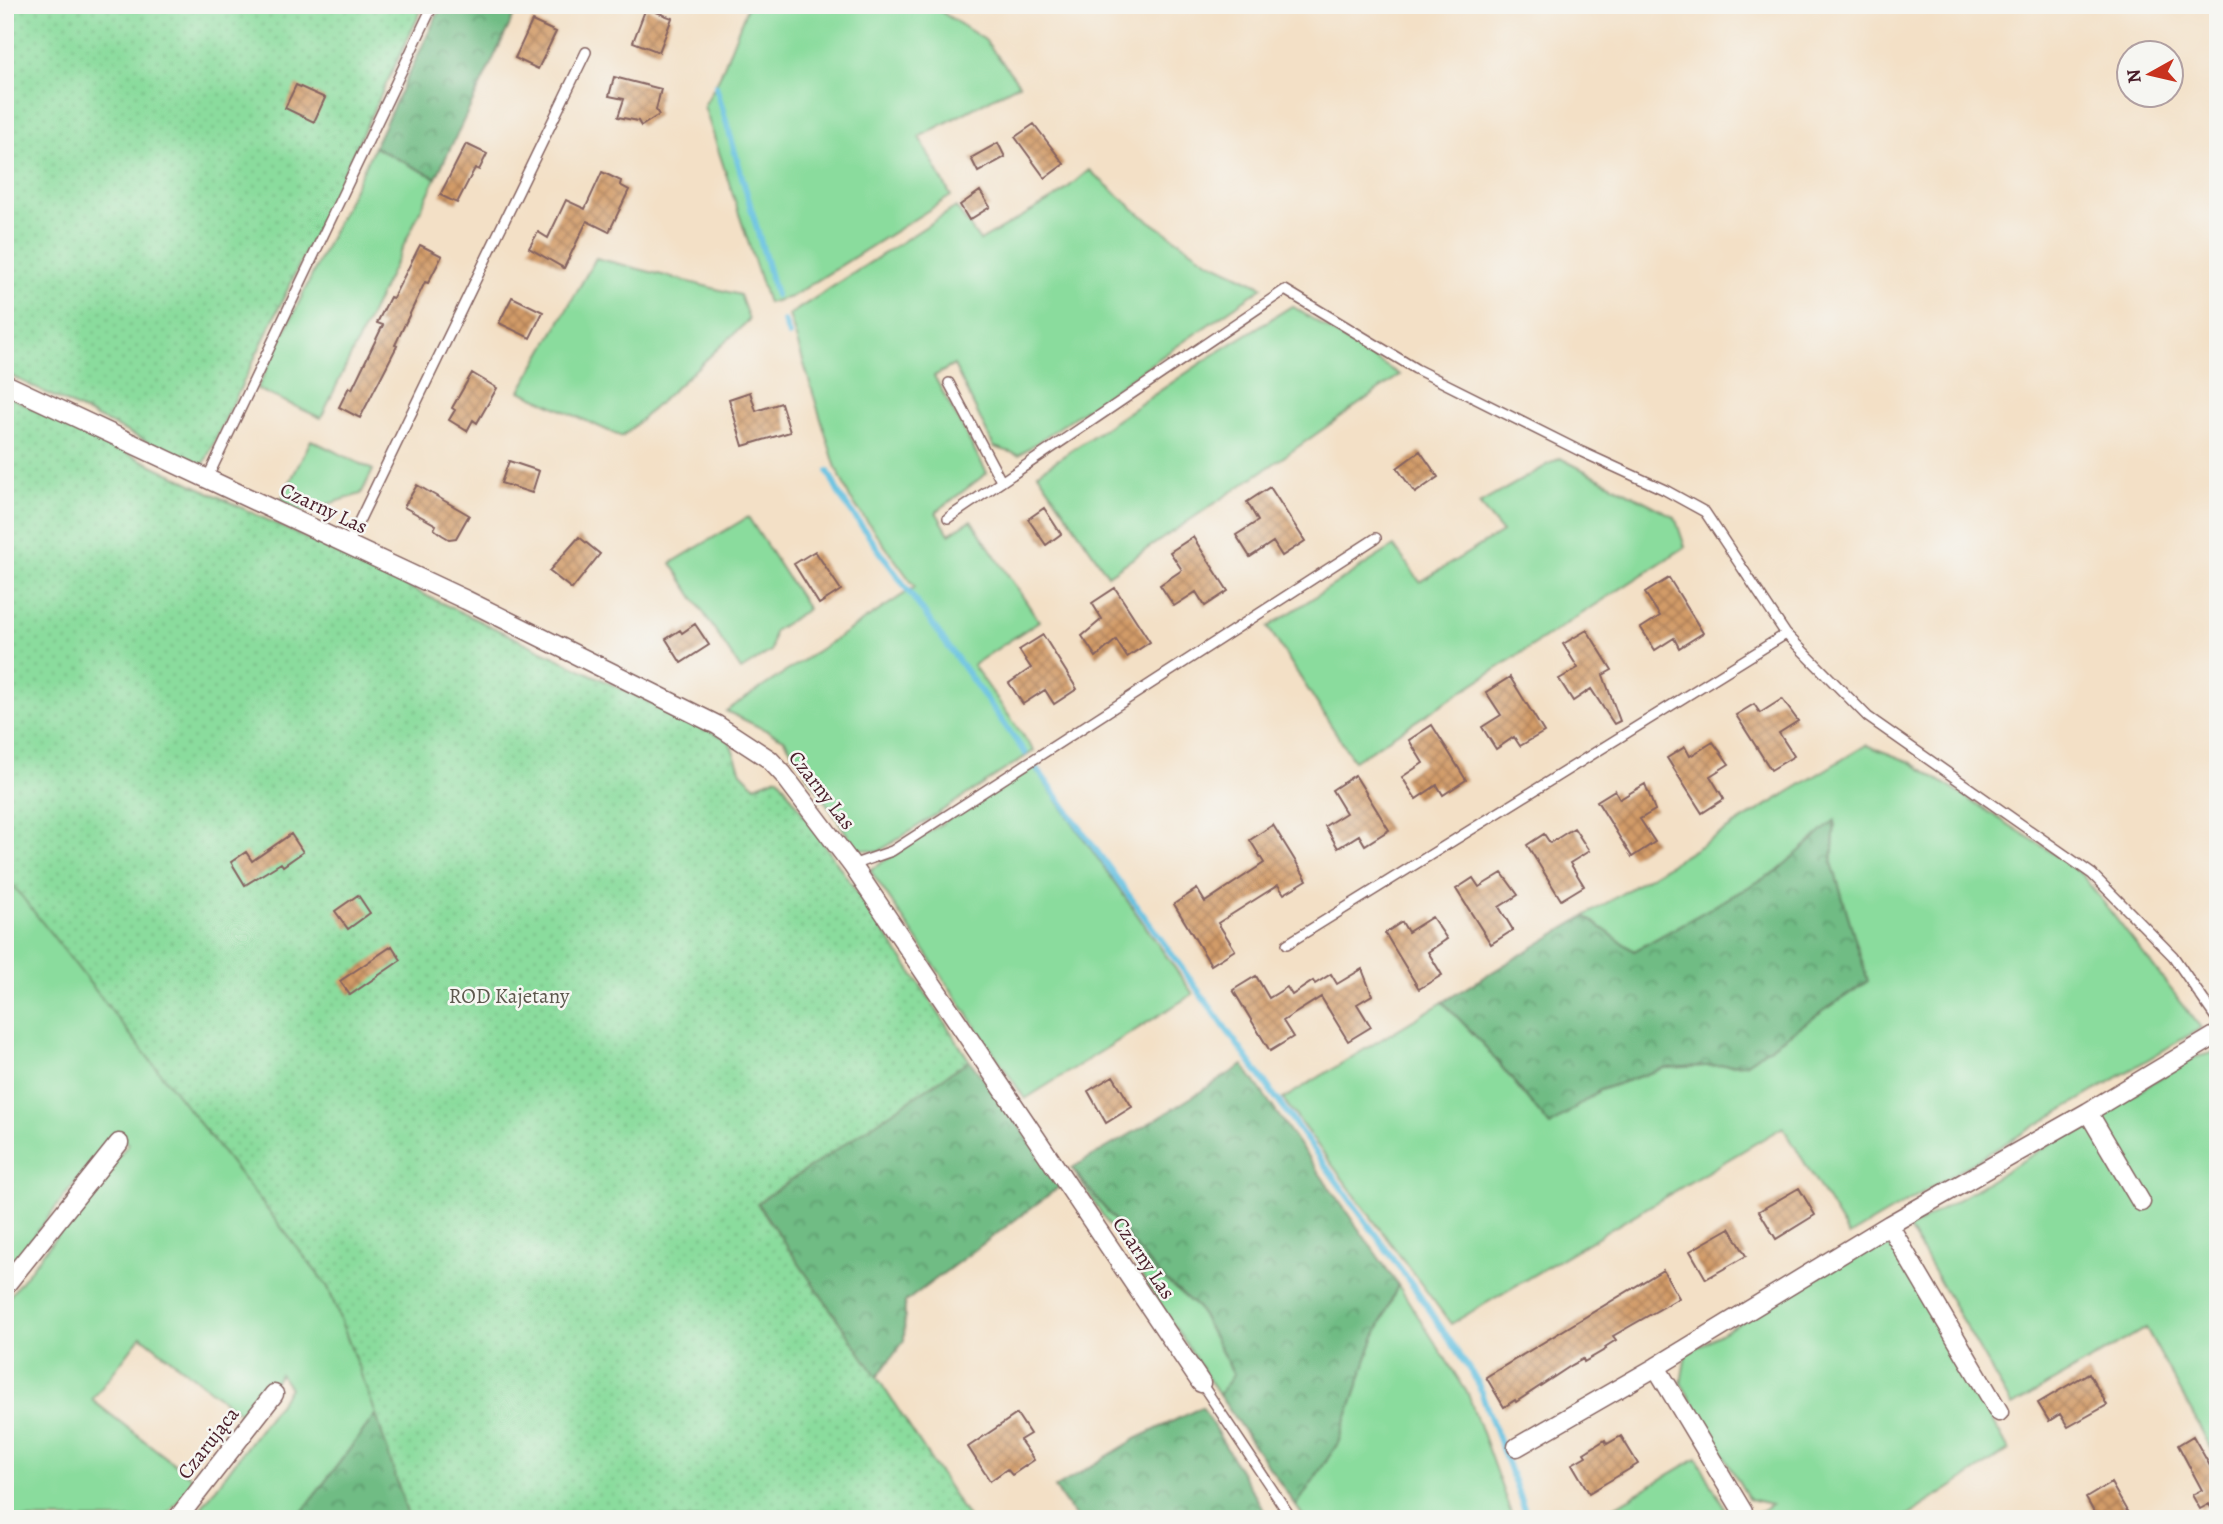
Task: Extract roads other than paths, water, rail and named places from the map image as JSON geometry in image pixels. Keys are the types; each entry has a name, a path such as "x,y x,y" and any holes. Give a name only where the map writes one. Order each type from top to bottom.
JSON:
{"street":[{"name":"Czarny Las","path":"5,384 348,544 717,725 746,743 783,774 852,865 1201,1383"},
{"path":"1517,1447 1656,1367 1889,1225 2088,1112 2218,1034"},
{"path":"2088,1112 2141,1202"},
{"path":"5,1286 118,1143"},
{"path":"1889,1225 1999,1412"},
{"path":"1656,1367 1742,1512"},
{"name":"Czarująca","path":"177,1519 274,1394"}],"lane":[{"path":"208,479 433,5"},
{"path":"348,544 586,52"},
{"path":"948,518 1285,290 1416,369 1705,512 1786,634 1868,717 2092,874 2173,956 2218,1021"},
{"path":"949,383 1001,481"},
{"path":"852,865 892,851 1376,538"},
{"path":"1287,944 1786,634"},
{"name":"Czarny Las","path":"1201,1383 1292,1519"}],"waterway":[{"path":"716,86 776,295"},
{"path":"784,321 789,335"},
{"path":"828,471 840,496 1025,753"},
{"path":"1035,766 1415,1289 1477,1381 1528,1519"}],"park label":[{"name":"ROD Kajetany","path":"509,996"}]}
